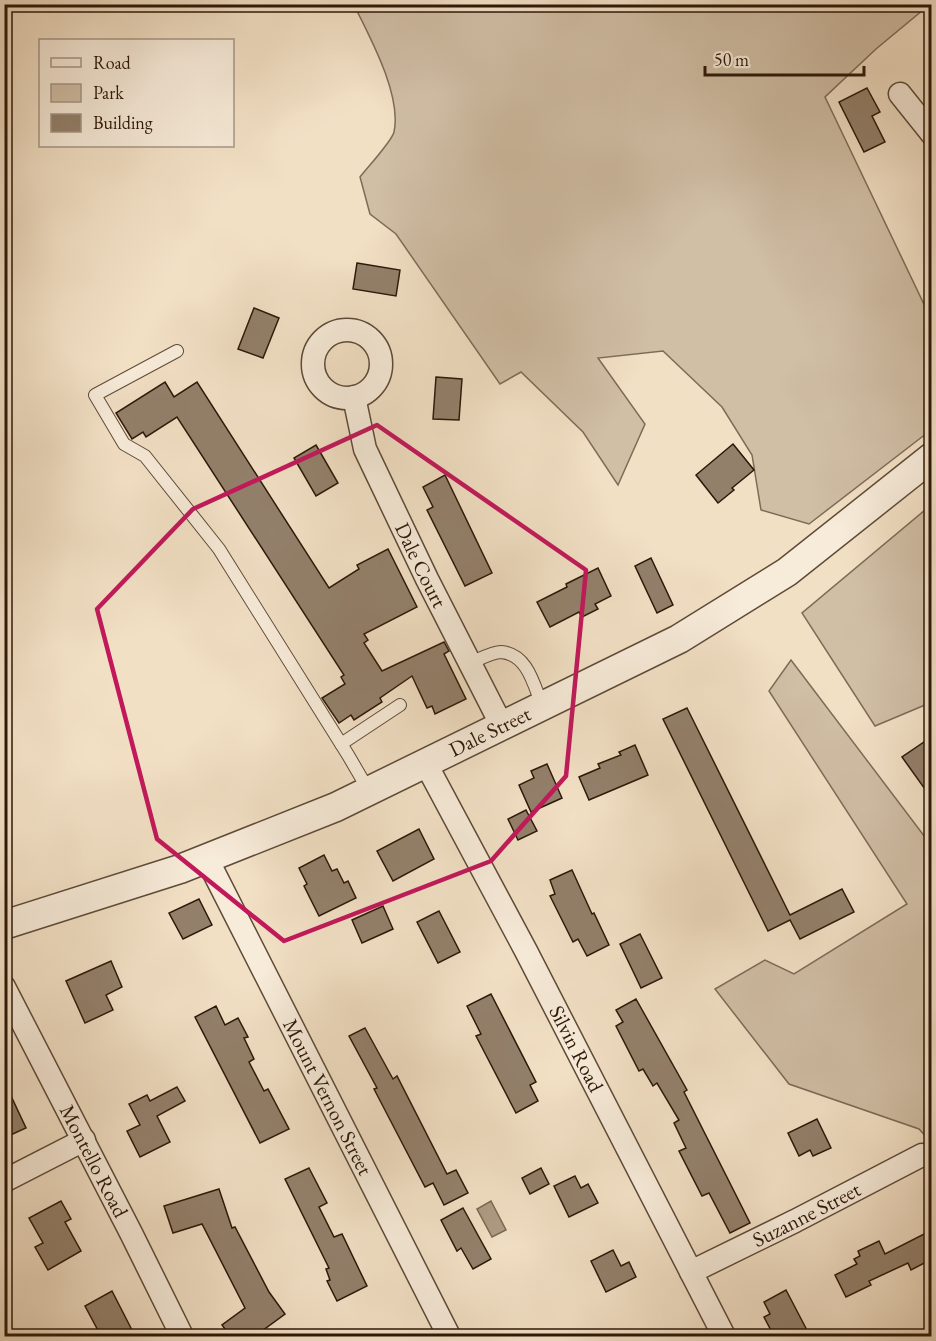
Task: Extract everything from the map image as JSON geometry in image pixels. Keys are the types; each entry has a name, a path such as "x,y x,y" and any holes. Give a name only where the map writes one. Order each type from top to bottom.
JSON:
{"street":[{"path":"900,94 932,134"},
{"name":"Dale Court","path":"354,397 365,449 502,726"},
{"name":"Dale Street","path":"4,925 180,869 336,807 679,639 787,572 932,457"},
{"name":"Silvin Road","path":"426,764 724,1336"},
{"name":"Mount Vernon Street","path":"207,859 449,1336"},
{"name":"Montello Road","path":"4,987 182,1336"},
{"path":"4,1181 84,1140"},
{"name":"Suzanne Street","path":"691,1272 922,1155"}],"lane":[{"path":"177,351 95,395 124,444 145,456 219,549 369,791"},
{"path":"470,663 500,652 515,656 527,668 543,706"},
{"path":"341,744 400,705"}],"highlighted area":[{"path":"377,425 586,570 566,776 491,861 284,941 157,839 97,609 193,509"}],"green space":[{"path":"354,5 929,5 876,49 825,97 931,319 931,430 809,524 761,510 752,455 722,407 663,351 598,358 645,424 618,485 583,432 521,372 500,384 396,234 370,214 360,177 392,136 395,118 389,84 383,67"},
{"path":"931,505 931,713 925,705 875,726 802,613"},
{"path":"791,660 931,845 931,1142 919,1129 789,1084 715,989 765,960 794,974 907,904 769,691"}],"shaded area":[{"path":"491,1201 506,1230 492,1237 477,1209"}],"building":[{"path":"867,88 880,112 872,116 885,142 864,152 839,102"},
{"path":"357,263 400,270 396,296 353,289"},
{"path":"254,308 279,318 263,358 238,349"},
{"path":"436,377 462,379 459,420 433,419"},
{"path":"165,382 174,397 197,382 329,588 359,569 357,565 388,549 417,607 364,634 368,640 364,643 382,671 444,642 449,651 444,654 466,699 435,714 432,706 427,708 412,676 380,698 382,702 354,720 351,715 339,723 322,698 345,684 341,677 344,675 177,417 146,437 143,432 132,439 116,413"},
{"path":"733,444 754,470 718,503 696,475"},
{"path":"316,445 338,483 316,496 294,458"},
{"path":"445,475 492,573 465,586 427,510 433,507 423,487"},
{"path":"651,558 673,605 657,613 635,566"},
{"path":"598,568 611,596 595,604 598,609 582,617 579,612 550,627 537,602"},
{"path":"687,708 790,915 842,889 854,912 800,939 790,920 768,931 663,719"},
{"path":"924,742 932,753 932,799 902,757"},
{"path":"635,745 648,775 589,800 579,777 600,768 598,764 621,755 619,752"},
{"path":"547,764 562,798 531,812 519,785 534,778 531,771"},
{"path":"526,810 537,831 518,840 508,819"},
{"path":"419,829 434,859 393,881 377,851"},
{"path":"324,855 332,871 337,869 344,883 348,881 356,898 319,916 304,886 307,884 299,868"},
{"path":"572,870 609,945 587,956 578,939 573,942 550,896 555,894 550,880"},
{"path":"199,899 212,925 183,939 169,913"},
{"path":"383,906 393,929 362,943 352,920"},
{"path":"439,911 460,952 438,963 417,922"},
{"path":"640,934 662,978 641,988 620,944"},
{"path":"111,961 122,987 106,995 113,1010 85,1023 66,981"},
{"path":"491,994 536,1082 530,1085 538,1101 516,1113 476,1036 481,1034 467,1006"},
{"path":"636,999 687,1090 684,1092 750,1223 730,1233 709,1193 702,1196 679,1151 686,1148 674,1123 679,1120 657,1083 653,1086 643,1069 639,1071 616,1026 623,1022 616,1010"},
{"path":"216,1006 225,1025 238,1018 248,1037 244,1038 254,1059 249,1062 264,1091 268,1089 289,1129 260,1143 195,1017"},
{"path":"365,1028 393,1079 397,1076 447,1174 456,1170 468,1193 444,1205 433,1183 425,1187 349,1036"},
{"path":"4,1081 26,1128 4,1138"},
{"path":"177,1087 185,1101 157,1116 170,1142 140,1157 127,1131 140,1125 129,1104 147,1095 150,1101"},
{"path":"817,1119 831,1148 813,1156 810,1150 799,1156 788,1133"},
{"path":"309,1168 327,1203 319,1207 334,1237 342,1234 367,1286 337,1301 327,1281 330,1280 326,1269 329,1268 285,1179"},
{"path":"541,1168 549,1184 530,1194 522,1178"},
{"path":"575,1176 581,1188 588,1184 598,1203 569,1217 554,1186"},
{"path":"219,1189 232,1228 235,1227 269,1292 285,1314 255,1336 230,1336 222,1325 245,1308 202,1224 173,1233 164,1206"},
{"path":"61,1201 71,1219 65,1222 81,1251 48,1270 35,1247 43,1243 29,1218"},
{"path":"463,1208 491,1259 473,1269 461,1248 457,1251 441,1220"},
{"path":"932,1230 932,1259 911,1270 908,1263 869,1281 871,1285 846,1297 835,1275 857,1264 854,1259 860,1256 858,1251 879,1241 885,1254"},
{"path":"613,1250 621,1266 629,1262 636,1277 606,1292 591,1261"},
{"path":"786,1290 810,1336 774,1336 764,1317 770,1314 764,1302"},
{"path":"112,1291 135,1336 101,1336 85,1306"}]}
